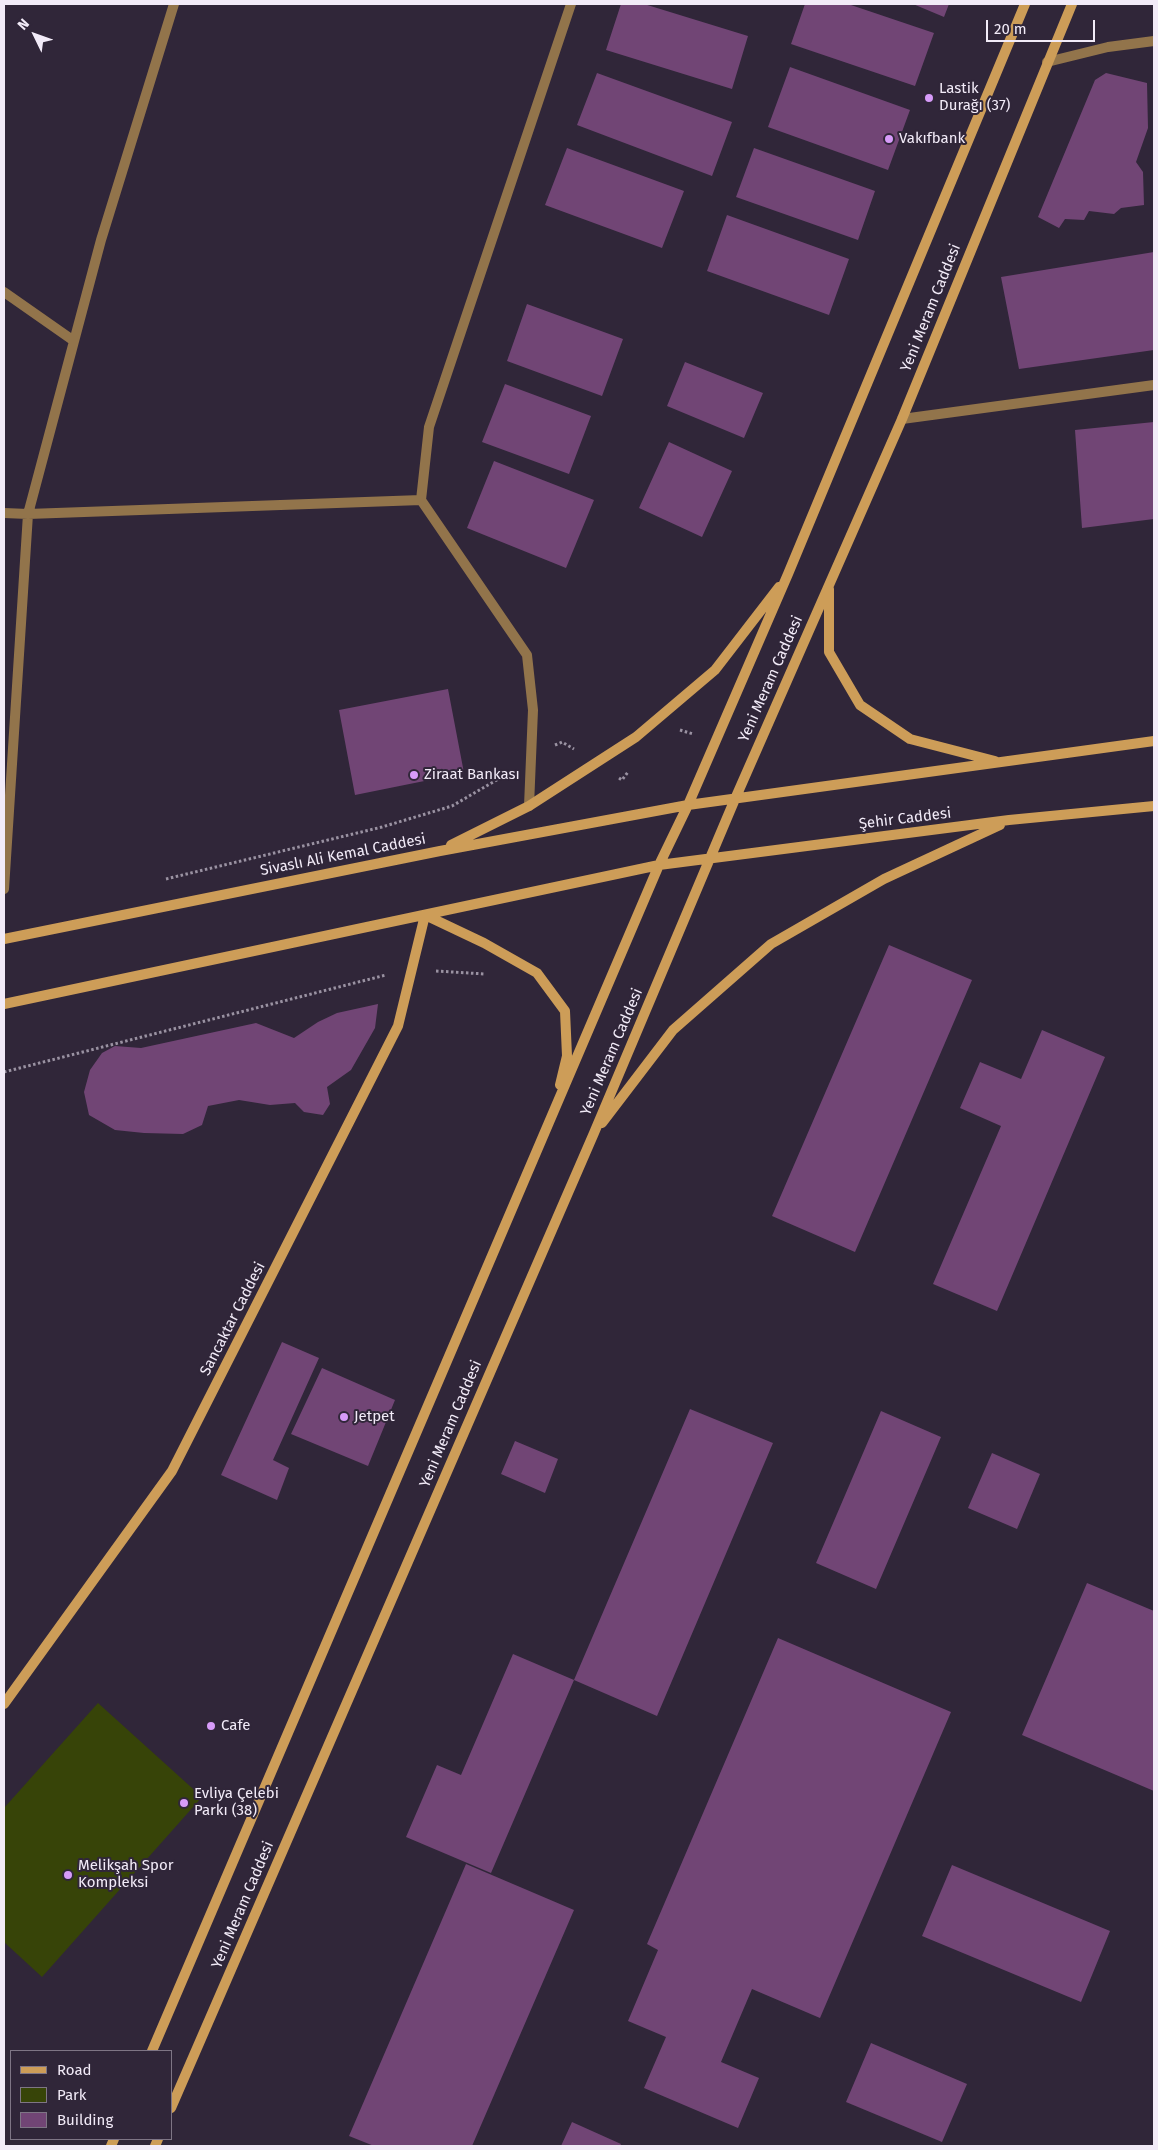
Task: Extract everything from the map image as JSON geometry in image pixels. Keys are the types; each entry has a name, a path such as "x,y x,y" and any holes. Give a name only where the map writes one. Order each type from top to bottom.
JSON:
{"main road":[{"name":"Yeni Meram Caddesi","path":"152,2050 659,865 688,805 788,574 1024,4"},
{"name":"Yeni Meram Caddesi","path":"172,2106 594,1133 735,799 902,419 1072,4"},
{"path":"440,851 529,806 636,737 715,670 788,574"},
{"path":"829,585 829,652 860,705 910,739 1001,762"},
{"path":"688,805 1154,741"},
{"name":"Sivaslı Ali Kemal Caddesi","path":"4,939 440,851 688,805"},
{"name":"Şehir Caddesi","path":"659,865 1009,820 1154,806"},
{"path":"594,1133 673,1030 771,944 884,879 1009,820"},
{"path":"4,1004 659,865"},
{"path":"425,915 484,943 537,973 565,1010 567,1056 554,1112"},
{"name":"Sancaktar Caddesi","path":"4,1704 172,1471 398,1026 425,915"}],"street":[{"path":"4,889 28,514 101,240 174,4"},
{"path":"529,806 533,710 526,656 421,500 429,427 571,4"},
{"path":"1047,62 1108,47 1154,41"},
{"path":"4,292 74,341"},
{"path":"902,419 1154,384"},
{"path":"4,513 28,514 421,500"}],"path":[{"path":"672,728 716,740"},
{"path":"159,881 382,827 452,806 562,742 622,780 634,764"},
{"path":"4,1072 412,969 485,974"}],"green space":[{"name":"Melikşah Spor Kompleksi","path":"98,1703 202,1797 42,1977 4,1942 4,1808"}],"building":[{"path":"621,4 644,4 748,36 732,89 606,50"},
{"path":"805,4 848,4 934,33 915,86 791,44"},
{"path":"913,4 949,4 944,17"},
{"path":"790,67 910,110 888,170 768,127"},
{"path":"597,73 732,122 712,176 577,125"},
{"path":"1106,73 1147,83 1148,128 1136,162 1143,172 1144,205 1121,208 1114,214 1089,211 1084,220 1065,219 1059,228 1038,217 1095,80"},
{"path":"567,148 684,191 662,248 545,205"},
{"path":"754,148 875,191 858,240 736,197"},
{"path":"727,215 849,259 829,315 707,271"},
{"path":"1154,252 1154,350 1019,369 1001,277"},
{"path":"527,304 623,339 602,396 507,361"},
{"path":"685,362 763,393 744,438 667,406"},
{"path":"505,384 591,416 569,474 482,442"},
{"path":"1154,422 1154,519 1082,528 1075,430"},
{"path":"669,442 732,471 702,537 639,508"},
{"path":"494,461 594,500 566,568 467,528"},
{"path":"448,689 464,773 355,795 339,710"},
{"path":"889,945 972,980 855,1252 772,1216"},
{"path":"378,1004 375,1028 351,1070 327,1087 330,1104 323,1115 304,1112 295,1103 270,1105 239,1100 208,1106 202,1125 183,1134 115,1130 89,1115 84,1092 90,1070 102,1053 115,1046 141,1048 256,1023 294,1038 318,1022 337,1013"},
{"path":"1042,1030 1105,1057 997,1311 933,1284 1001,1126 960,1108 980,1062 1021,1079"},
{"path":"282,1342 319,1358 273,1460 289,1468 277,1500 221,1475"},
{"path":"322,1368 395,1400 368,1466 291,1434"},
{"path":"690,1409 773,1443 657,1716 574,1680"},
{"path":"881,1411 941,1437 876,1589 816,1563"},
{"path":"515,1441 558,1459 545,1493 501,1474"},
{"path":"992,1453 1040,1474 1017,1529 968,1508"},
{"path":"1087,1583 1154,1611 1154,1791 1022,1735"},
{"path":"778,1638 951,1712 820,2018 752,1989 721,2062 759,2078 738,2128 644,2088 666,2037 628,2021 658,1950 647,1944"},
{"path":"513,1654 574,1680 491,1873 406,1837 437,1765 461,1775"},
{"path":"466,1864 574,1910 472,2146 374,2146 349,2136"},
{"path":"952,1865 1110,1931 1081,2002 922,1936"},
{"path":"871,2043 967,2084 942,2142 846,2102"},
{"path":"572,2122 621,2144 620,2146 561,2146"}],"place":[{"name":"Lastik Durağı (37)","path":"929,98"},
{"name":"Vakıfbank","path":"889,139"},
{"name":"Ziraat Bankası","path":"414,775"},
{"name":"Jetpet","path":"344,1417"},
{"name":"Cafe","path":"211,1726"},
{"name":"Evliya Çelebi Parkı (38)","path":"184,1803"},
{"name":"Melikşah Spor Kompleksi","path":"68,1875"}]}
